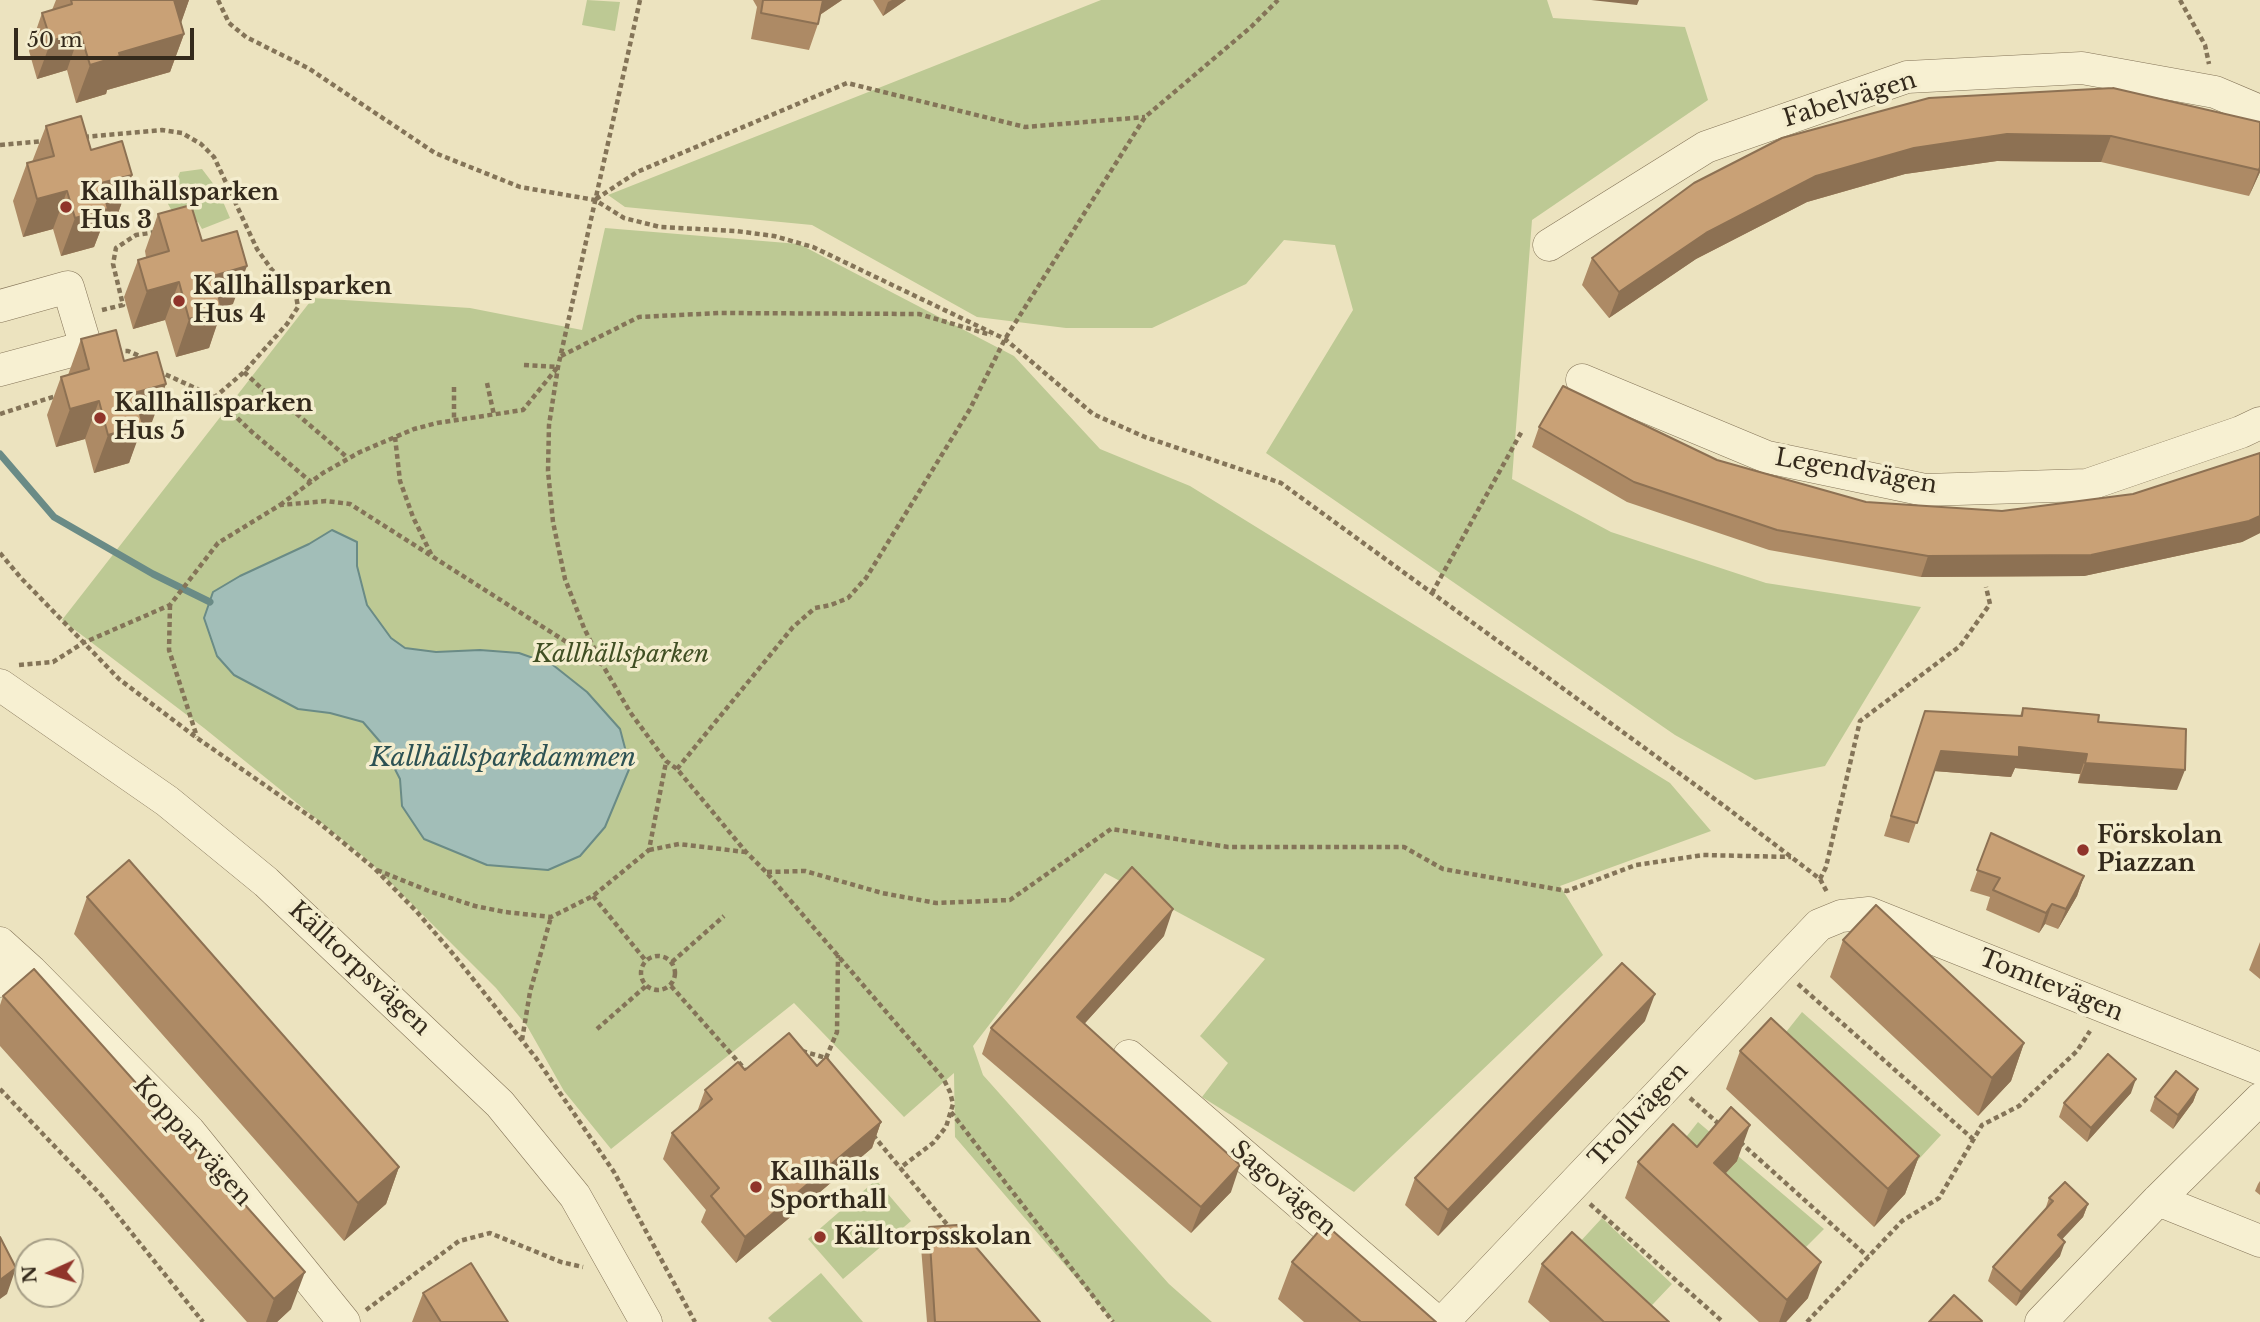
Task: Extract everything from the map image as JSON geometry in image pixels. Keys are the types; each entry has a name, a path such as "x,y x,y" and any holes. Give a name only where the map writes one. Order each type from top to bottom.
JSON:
{"street":[{"name":"Fabelvägen","path":"1549,245 1706,147 1907,77 2082,68 2216,92 2260,111"},
{"path":"0,306 68,287 86,346 0,370"},
{"name":"Legendvägen","path":"1582,380 1767,457 1925,490 2087,485 2260,423"},
{"name":"Källtorpsvägen","path":"9,675 266,883 500,1104 575,1196 646,1322"},
{"name":"Tomtevägen","path":"1841,916 1869,913 2260,1069"},
{"name":"Trollvägen","path":"1443,1322 1819,925 1841,916"},
{"name":"Kopparvägen","path":"0,943 31,971 188,1131 344,1322"},
{"path":"0,981 31,971"},
{"name":"Sagovägen","path":"1129,1056 1437,1322"},
{"path":"2042,1322 2158,1200 2260,1099"},
{"path":"2158,1200 2260,1241"}],"path":[{"path":"218,0 229,23 246,37 309,68 435,153 520,187 595,200 624,218 660,227 736,231 774,236 813,247 1005,339 1093,414 1145,437 1281,482 1820,879 1841,916"},
{"path":"640,0 560,357 549,425 548,471 565,579 584,628 602,664 630,712 666,761 677,769 943,1078 953,1104 946,1127 933,1143 901,1168"},
{"path":"677,769 793,627 815,608 848,598 866,578 970,409 1005,339 1145,117 1279,0"},
{"path":"2180,0 2205,45 2216,92"},
{"path":"595,200 637,172 847,83 1025,127 1145,117"},
{"path":"81,138 162,130 182,133 201,144 214,157 257,249 272,270 295,290 298,307 287,324 243,372 215,397"},
{"path":"0,145 54,140"},
{"path":"180,220 199,200 227,186"},
{"path":"77,317 123,305 113,264 116,248 135,235 158,231"},
{"path":"560,357 639,317 719,313 919,314 1005,339"},
{"path":"86,346 104,354 128,351 142,356 148,362"},
{"path":"0,414 62,394 51,356"},
{"path":"524,365 558,367"},
{"path":"9,675 53,662 83,643 170,605 192,573 218,543 280,505 348,458 395,437 437,423 523,410 558,367"},
{"path":"155,369 167,377 215,397 311,482"},
{"path":"243,372 275,401 284,403 348,458"},
{"path":"487,383 494,415"},
{"path":"454,387 454,421"},
{"path":"1432,593 1522,431"},
{"path":"395,437 400,481 413,517 433,557"},
{"path":"280,505 326,501 350,504 602,664"},
{"path":"0,553 20,578 119,679 197,738 318,822 374,868 447,946 522,1040 614,1172 695,1322"},
{"path":"1820,879 1826,867 1860,721 1960,646 1990,604 1986,587"},
{"path":"170,605 169,650 197,738"},
{"path":"649,850 666,761"},
{"path":"766,872 805,871 882,893 936,903 1010,900 1111,829 1228,846 1404,847 1443,869 1567,891 1636,865 1703,855 1791,857"},
{"path":"374,868 429,891 475,906 551,917 593,896 649,850 679,844 746,852"},
{"path":"593,896 646,961"},
{"path":"672,962 724,916"},
{"path":"522,1040 533,980 551,917"},
{"path":"825,1058 837,1032 838,954"},
{"path":"656,956 672,962 676,973 671,986 658,991 646,986 641,971 646,961 656,956"},
{"path":"1779,968 1973,1140"},
{"path":"597,1029 646,986"},
{"path":"671,986 752,1076"},
{"path":"1807,1322 1902,1221 1939,1198 1982,1125 2019,1106 2077,1051 2105,1008"},
{"path":"801,1051 825,1058 832,1069"},
{"path":"1672,1081 1723,1127"},
{"path":"0,1089 102,1196 203,1322"},
{"path":"951,1111 1113,1322"},
{"path":"870,1131 951,1230"},
{"path":"1734,1136 1868,1256"},
{"path":"1571,1187 1723,1322"},
{"path":"389,1292 459,1241 490,1233 561,1262 584,1267"}],"green space":[{"path":"587,0 620,2 615,31 582,25"},
{"path":"1101,0 1547,0 1553,18 1685,27 1708,100 1532,220 1512,479 1611,532 1766,583 1921,607 1825,766 1755,780 1675,735 1266,453 1353,310 1335,245 1284,240 1246,284 1152,328 1066,328 977,317 812,225 625,207 608,195"},
{"path":"202,169 218,190 230,218 202,229 198,222 181,227 168,204 180,172"},
{"name":"Kallhällsparken","path":"605,228 799,244 1014,356 1100,449 1190,486 1670,783 1711,831 1560,886 1603,955 1354,1192 1202,1097 1228,1063 1200,1036 1265,959 1105,873 973,1046 983,1075 1169,1284 1212,1322 1114,1322 955,1137 954,1073 904,1117 794,1003 611,1149 564,1091 527,1026 496,988 370,862 204,728 62,620 313,298 470,308 582,330"},
{"path":"1802,1012 1941,1135 1908,1171 1771,1051"},
{"path":"1698,1122 1824,1229 1804,1249 1667,1161"},
{"path":"876,1180 911,1221 843,1279 808,1239"},
{"path":"1602,1218 1672,1284 1636,1322 1566,1257"},
{"path":"821,1273 863,1322 772,1322 768,1318"}],"water":[{"name":"Kallhällsparkdammen","path":"332,530 357,542 357,566 367,605 391,638 405,648 436,652 480,650 519,653 553,665 587,692 620,729 630,767 605,827 580,856 548,870 487,865 424,839 402,806 400,779 382,744 363,722 330,713 298,709 234,675 217,656 204,618 213,592"}],"building":[{"path":"71,0 174,0 184,34 119,53 120,56 90,65 80,32 51,41 42,13 72,4"},
{"path":"763,0 823,0 818,24 761,13"},
{"path":"2113,88 2260,122 2259,170 2111,136 2007,134 1914,148 1816,176 1706,233 1619,292 1592,258 1694,183 1782,138 1929,98"},
{"path":"81,116 91,150 122,141 132,175 101,183 108,209 75,218 67,191 37,199 27,163 54,156 46,126"},
{"path":"191,205 202,241 237,231 247,266 213,276 222,310 189,319 179,282 147,291 138,260 169,251 158,214"},
{"path":"116,330 124,361 157,352 166,384 134,393 143,425 108,435 99,401 70,409 61,377 89,369 81,339"},
{"path":"1563,386 1717,460 1866,502 2002,511 2133,494 2260,453 2260,516 2249,521 2091,555 1928,556 1777,530 1634,482 1539,427"},
{"path":"2023,708 2099,715 2098,722 2186,729 2185,770 2085,763 2087,754 2019,747 2019,757 1941,751 1917,823 1891,816 1925,711 2022,716"},
{"path":"1991,833 2084,876 2066,909 2052,904 2046,913 1993,890 2000,878 1977,870"},
{"path":"129,860 399,1167 358,1203 87,897"},
{"path":"1132,867 1173,909 1077,1017 1240,1165 1201,1207 991,1028"},
{"path":"1876,905 2024,1043 1992,1078 1843,940"},
{"path":"1622,963 1655,994 1448,1210 1415,1178"},
{"path":"34,969 305,1272 274,1299 3,996"},
{"path":"1771,1018 1919,1156 1888,1189 1740,1051"},
{"name":"Kallhälls Sporthall","path":"789,1033 817,1066 826,1057 881,1122 745,1237 711,1196 719,1188 672,1133 712,1099 705,1090 738,1062 745,1070"},
{"path":"2108,1054 2136,1079 2091,1128 2064,1103"},
{"path":"2176,1071 2198,1089 2178,1115 2155,1097"},
{"path":"1731,1107 1750,1125 1714,1163 1821,1262 1787,1300 1638,1162 1673,1124 1697,1147"},
{"path":"2065,1182 2088,1204 2058,1235 2065,1242 2021,1292 1993,1267 2053,1201 2049,1198"},
{"path":"1325,1224 1436,1322 1361,1322 1292,1262"},
{"path":"957,1225 1040,1322 935,1322 929,1227"},
{"path":"1572,1232 1669,1322 1604,1322 1542,1264"},
{"path":"0,1237 14,1264 14,1270 0,1280"},
{"path":"471,1263 508,1322 441,1322 423,1293"},
{"path":"1954,1295 1982,1321 1929,1322"}],"waterway":[{"path":"0,454 54,517 153,574 210,602"}],"place":[{"name":"Kallhällsparken Hus 3","path":"66,207"},
{"name":"Kallhällsparken Hus 4","path":"179,301"},
{"name":"Kallhällsparken Hus 5","path":"100,418"},
{"name":"Förskolan Piazzan","path":"2083,850"},
{"name":"Kallhälls Sporthall","path":"756,1187"},
{"name":"Källtorpsskolan","path":"820,1237"}]}
